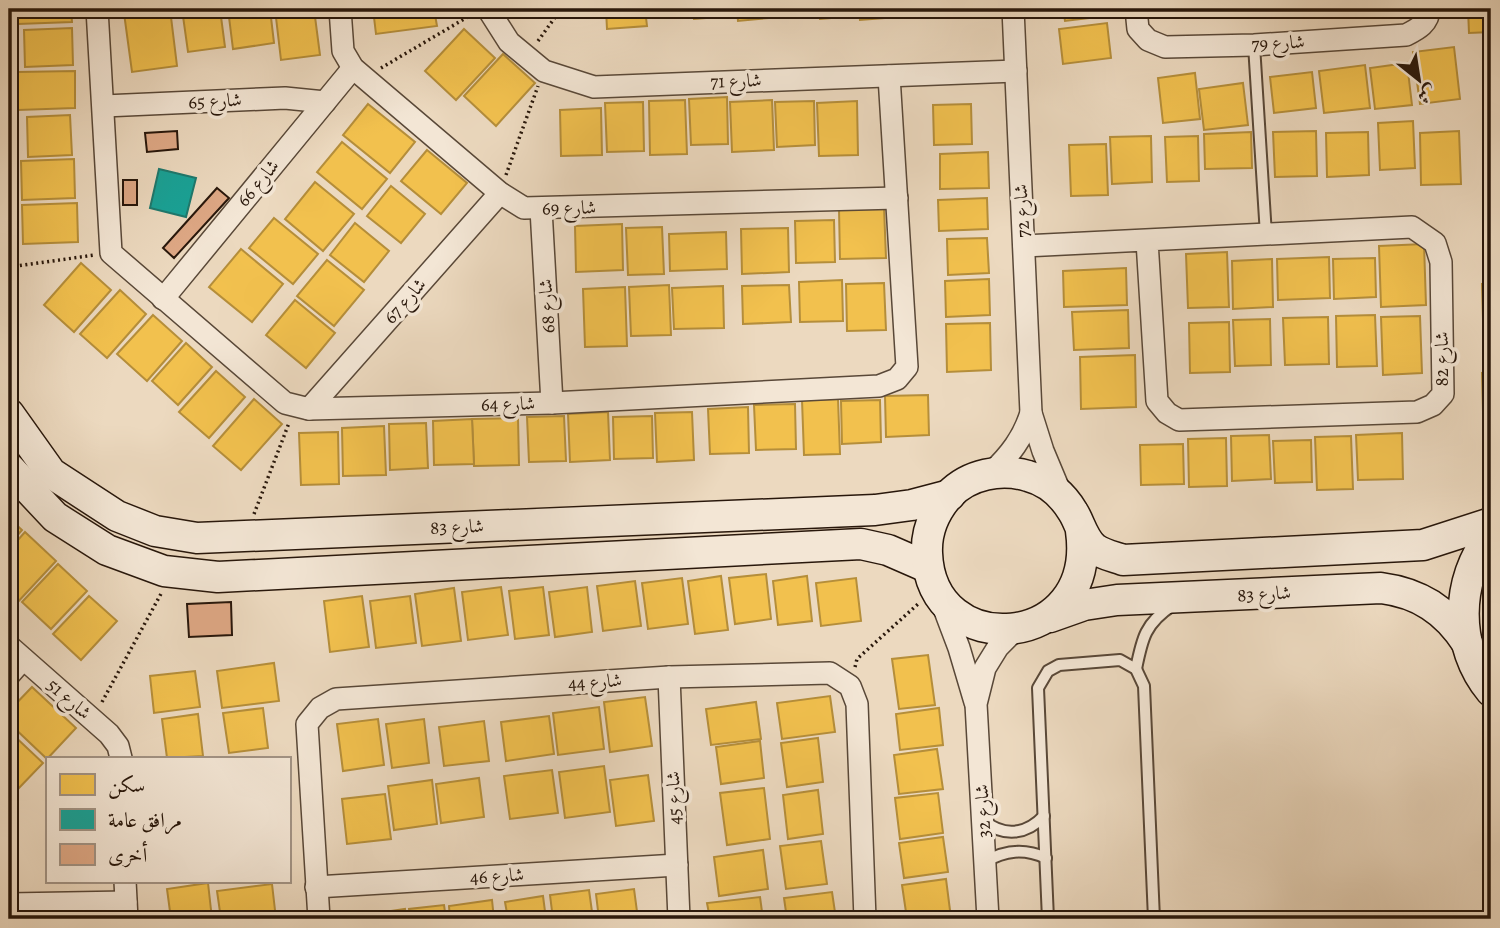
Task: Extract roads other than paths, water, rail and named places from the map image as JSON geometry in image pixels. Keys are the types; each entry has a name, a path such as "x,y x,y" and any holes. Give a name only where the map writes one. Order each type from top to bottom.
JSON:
{"street":[{"path":"97,9 111,253 285,403 302,407"},
{"name":"شارع 69","path":"340,9 342,51 359,73 500,193 524,208 897,198"},
{"name":"شارع 71","path":"488,9 509,42 544,71 594,87 1016,71"},
{"name":"شارع 72","path":"1013,9 1031,413 1062,497"},
{"name":"شارع 79","path":"1136,9 1138,29 1148,40 1165,47 1254,45 1406,35 1420,28 1429,15 1429,9"},
{"name":"شارع 66","path":"163,299 325,102 359,73"},
{"name":"شارع 64","path":"302,407 552,403 879,386 897,379 907,367 889,76"},
{"name":"شارع 65","path":"104,106 285,98 325,102"},
{"name":"شارع 67","path":"302,407 500,193"},
{"name":"شارع 68","path":"541,209 552,403"},
{"name":"شارع 82","path":"1024,246 1412,227 1435,243 1441,262 1443,394 1433,405 1418,412 1179,420 1167,413 1157,401 1147,241"},
{"name":"شارع 72","path":"991,473 1016,446 1025,432 1031,413"},
{"name":"شارع 83","path":"9,414 51,473 117,516 155,530 197,538 875,510 912,505 950,495"},
{"name":"شارع 83","path":"9,468 55,517 107,550 164,571 218,577 861,544 888,550 934,584"},
{"path":"1011,472 1030,476 1047,484 1062,497 1074,513 1081,531 1083,548 1082,565 1069,597 1029,624 998,629 972,623 950,608 934,584 926,541 934,516 950,495 976,478 991,473 1011,472"},
{"path":"1081,531 1094,549 1123,560 1423,545 1491,523"},
{"path":"1489,692 1473,662 1467,643 1464,602 1474,562 1491,536"},
{"name":"شارع 32","path":"934,584 959,648 975,704 988,919"},
{"name":"شارع 83","path":"1029,624 1101,602 1381,588 1425,600 1454,624 1467,643"},
{"name":"شارع 32","path":"975,704 985,668 998,647 1029,624"},
{"name":"شارع 51","path":"13,660 92,719 115,740 121,757"},
{"name":"شارع 44","path":"319,919 307,724 320,708 336,699 669,677 830,673 850,685 857,704 864,919"},
{"name":"شارع 45","path":"669,677 679,919"},
{"name":"شارع 46","path":"316,887 677,865"},
{"path":"9,904 126,901"}],"lane":[{"path":"1254,45 1266,235"},
{"path":"1136,669 1143,635 1152,622 1175,603 1190,598"},
{"path":"1048,919 1037,694 1043,676 1059,665 1120,660 1136,669 1144,686 1154,919"},
{"path":"984,821 1000,831 1020,832 1029,829 1044,816"},
{"path":"985,862 1012,851 1030,852 1046,858"}]}
